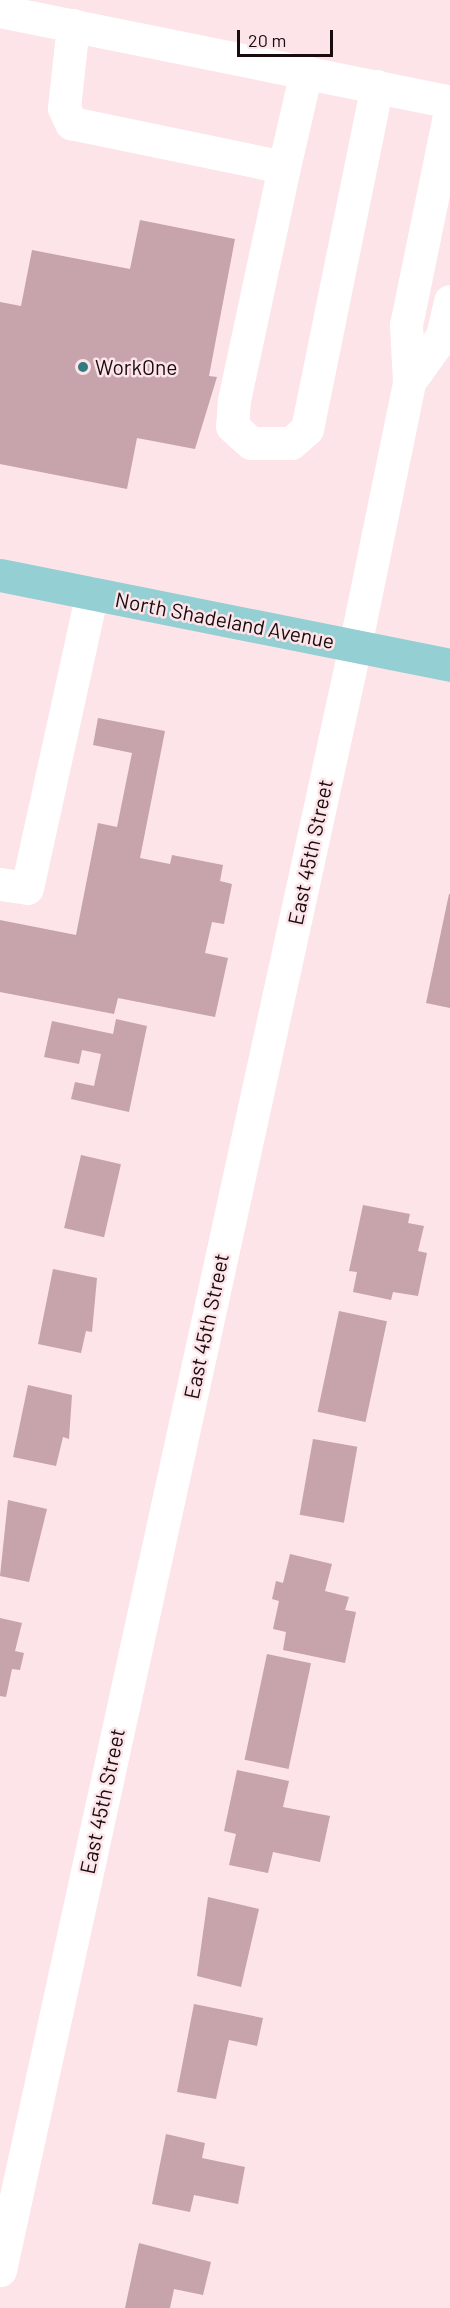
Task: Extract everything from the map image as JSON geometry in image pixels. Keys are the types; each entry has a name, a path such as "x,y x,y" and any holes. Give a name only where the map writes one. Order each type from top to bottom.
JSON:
{"main road":[{"name":"North Shadeland Avenue","path":"0,575 450,665"}],"street":[{"path":"0,11 450,102"},
{"path":"73,25 64,108 71,123 284,167"},
{"path":"306,72 234,400 232,426 251,443 291,443 307,429 377,86"},
{"name":"East 45th Street","path":"0,2270 355,646 409,382 406,325 450,111"},
{"name":"East 45th Street","path":"409,382 442,336 450,301"},
{"path":"0,884 27,888 92,593"}],"building":[{"path":"140,220 235,239 209,376 217,377 195,449 137,438 127,489 0,464 0,302 21,306 32,250 130,269"},
{"path":"98,718 165,731 140,858 170,864 172,855 223,865 220,881 232,884 224,924 212,922 205,953 228,958 215,1017 118,998 114,1014 0,992 0,920 76,935 98,823 117,827 132,753 93,745"},
{"path":"450,894 450,1008 426,1003"},
{"path":"116,1019 147,1026 129,1112 71,1099 75,1082 94,1086 101,1054 82,1050 79,1064 44,1057 52,1021 113,1034"},
{"path":"81,1155 121,1164 104,1237 64,1228"},
{"path":"363,1205 410,1214 408,1223 424,1226 418,1251 427,1253 418,1296 393,1292 391,1300 353,1292 357,1272 349,1271"},
{"path":"53,1269 97,1278 92,1332 86,1331 81,1353 38,1344"},
{"path":"339,1311 387,1321 366,1422 318,1412"},
{"path":"28,1385 72,1395 69,1439 63,1437 56,1466 13,1457"},
{"path":"313,1439 357,1447 344,1523 300,1515"},
{"path":"8,1500 47,1509 29,1582 0,1576"},
{"path":"290,1554 332,1564 325,1591 349,1597 345,1610 356,1612 345,1663 283,1650 286,1632 273,1629 279,1601 272,1599 276,1581 283,1583"},
{"path":"0,1618 22,1623 15,1651 24,1653 20,1670 12,1669 6,1697 0,1696"},
{"path":"267,1654 311,1663 289,1769 245,1760"},
{"path":"237,1770 289,1781 283,1807 330,1816 320,1862 273,1852 268,1873 229,1865 236,1834 224,1831"},
{"path":"208,1897 259,1909 241,1987 197,1976"},
{"path":"194,2004 263,2018 257,2046 229,2040 216,2099 177,2092"},
{"path":"166,2134 205,2143 202,2158 245,2167 238,2204 194,2195 190,2212 152,2204"},
{"path":"139,2243 211,2262 203,2295 174,2289 170,2308 125,2308"}],"place":[{"name":"WorkOne","path":"83,367"}]}
